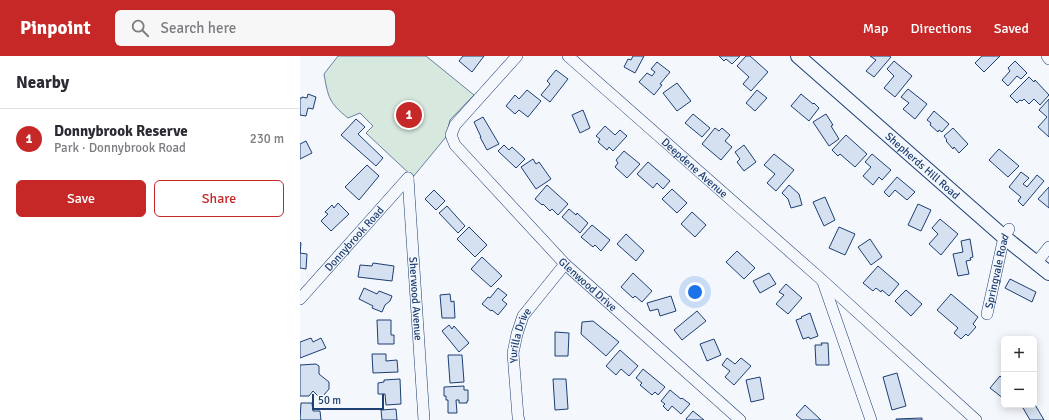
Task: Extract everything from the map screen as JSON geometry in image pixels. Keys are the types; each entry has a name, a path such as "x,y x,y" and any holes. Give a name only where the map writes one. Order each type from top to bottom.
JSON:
{"main road":[{"name":"Shepherds Hill Road","path":"798,56 1007,233 1044,257 1049,273"},
{"name":"Shepherds Hill Road","path":"810,56 1007,233"}],"street":[{"name":"Glenwood Drive","path":"517,56 456,125 451,135 455,145 565,264 740,420"},
{"name":"Deepdene Avenue","path":"568,56 822,280 976,420"},
{"name":"Donnybrook Road","path":"300,299 408,178"},
{"name":"Sherwood Avenue","path":"408,178 424,420"},
{"name":"Springvale Road","path":"987,314 1007,233"},
{"name":"Yurilla Drive","path":"519,420 513,353 517,334 523,316 565,264"},
{"name":"Deepdene Avenue","path":"822,280 871,420"}],"shaded area":[{"path":"338,56 426,56 474,95 450,120 446,137 413,177 366,133 373,126 360,113 348,118 333,104 328,94 324,74"}],"building":[{"path":"463,56 484,56 472,72 459,61"},
{"path":"633,56 644,56 635,73 624,67 628,59 631,60"},
{"path":"719,56 740,56 732,64 726,59 724,61"},
{"path":"746,56 750,56 768,72 751,91 743,84 749,77 737,66"},
{"path":"870,56 891,57 874,77 866,71 876,60"},
{"path":"982,56 1000,56 984,72 975,63"},
{"path":"894,61 912,76 895,97 884,88 894,76 887,69"},
{"path":"1015,61 1027,73 1021,79 1017,76 1008,86 1002,80 1010,71 1008,68"},
{"path":"657,62 670,72 660,84 662,85 654,95 639,82 647,73 652,76 655,72 651,69"},
{"path":"556,70 568,79 550,102 541,95 550,84 547,81"},
{"path":"1029,77 1034,82 1035,80 1049,95 1040,105 1034,99 1029,104 1024,99 1017,103 1010,96"},
{"path":"677,83 691,101 677,111 663,93"},
{"path":"908,89 927,104 915,119 903,109 909,103 901,97"},
{"path":"527,90 541,101 528,117 519,110 515,114 506,106 515,95 519,99"},
{"path":"757,90 767,98 755,111 746,103"},
{"path":"308,94 316,97 313,109 308,108 306,116 300,115 300,98 307,98"},
{"path":"801,94 819,108 809,121 791,106"},
{"path":"1049,99 1049,137 1038,127 1047,117 1039,110"},
{"path":"583,110 590,128 580,133 572,115"},
{"path":"934,111 949,124 942,132 939,130 938,132 927,120"},
{"path":"693,114 710,128 702,137 685,123"},
{"path":"826,114 839,139 829,146 813,122"},
{"path":"483,117 499,144 487,150 474,122"},
{"path":"356,119 365,127 358,134 383,158 376,166 341,135"},
{"path":"605,126 615,135 620,130 627,136 613,151 609,147 607,150 598,142 600,139 596,136"},
{"path":"715,128 719,131 722,128 730,135 725,141 732,147 721,160 702,144"},
{"path":"953,128 968,144 959,153 954,147 953,149 946,141 947,140 944,136"},
{"path":"846,135 867,154 855,167 840,154 838,156 832,150"},
{"path":"306,141 312,153 300,159 300,144"},
{"path":"504,145 509,150 512,147 525,159 516,168 498,151"},
{"path":"744,145 756,162 744,171 737,162 740,159 735,152"},
{"path":"999,149 1019,166 1008,177 989,160"},
{"path":"624,151 640,164 627,178 615,167 618,163 616,160"},
{"path":"774,154 794,170 776,191 767,183 775,174 764,165"},
{"path":"872,154 891,170 882,180 879,177 873,185 863,176 871,167 865,162"},
{"path":"533,159 536,164 539,162 551,179 536,189 521,167"},
{"path":"648,162 670,181 663,189 657,183 653,188 637,174"},
{"path":"367,165 379,176 359,200 345,187"},
{"path":"1021,172 1029,178 1023,184 1027,187 1037,175 1044,181 1023,206 1018,201 1021,197 1009,187"},
{"path":"897,177 915,192 907,200 895,190 889,197 884,192"},
{"path":"547,185 568,204 558,215 552,209 550,211 535,199"},
{"path":"789,185 799,194 802,205 791,208 788,199 782,193"},
{"path":"1049,187 1049,208 1038,199"},
{"path":"672,189 687,203 677,213 662,199"},
{"path":"434,190 445,201 436,210 425,199"},
{"path":"825,197 835,220 824,226 813,202"},
{"path":"338,203 349,214 331,231 321,221 328,214 325,212 332,205 334,208"},
{"path":"918,204 931,210 921,231 908,225"},
{"path":"447,206 465,226 458,233 439,213"},
{"path":"569,209 576,215 577,213 588,223 580,233 562,217"},
{"path":"692,212 706,225 695,237 681,224"},
{"path":"940,219 958,234 941,255 929,244 938,234 932,228"},
{"path":"592,225 610,240 601,251 595,245 593,247 581,237"},
{"path":"469,227 487,245 475,257 457,239"},
{"path":"839,227 855,234 845,255 829,248"},
{"path":"626,234 644,251 636,261 617,244"},
{"path":"870,239 882,257 871,265 858,247"},
{"path":"970,239 973,257 970,258 971,260 966,261 969,274 958,276 953,254 963,252 961,241"},
{"path":"737,251 755,268 744,279 726,262"},
{"path":"300,253 307,254 306,269 300,268"},
{"path":"482,257 502,276 491,287 471,269"},
{"path":"373,263 394,266 392,281 358,277 360,265 372,266"},
{"path":"878,266 899,284 889,296 882,290 881,292 876,288 873,291 863,283"},
{"path":"633,273 652,291 642,302 635,296 633,298 621,287"},
{"path":"769,273 776,284 760,293 753,281"},
{"path":"1010,279 1036,292 1032,302 1005,288"},
{"path":"786,284 802,298 788,314 776,304 784,295 779,292"},
{"path":"364,288 377,294 379,291 392,296 382,312 372,308 373,306 359,299"},
{"path":"498,288 507,295 502,300 507,304 498,315 482,304 488,297 490,298"},
{"path":"906,290 922,304 911,316 895,301"},
{"path":"450,294 451,302 454,301 455,318 442,318 440,295"},
{"path":"951,294 978,317 973,324 976,327 968,336 966,334 961,339 954,333 958,328 937,310"},
{"path":"671,296 676,311 660,316 658,309 650,311 647,303"},
{"path":"697,311 706,321 682,340 674,330"},
{"path":"810,313 818,336 810,339 809,337 803,339 796,320"},
{"path":"377,320 391,320 391,335 394,335 394,344 378,344"},
{"path":"593,321 619,342 606,356 581,334 582,322"},
{"path":"449,325 452,329 454,326 469,343 459,352 442,331"},
{"path":"555,332 569,333 568,356 555,356"},
{"path":"311,338 313,342 321,338 326,348 300,358 300,342"},
{"path":"714,339 721,355 707,361 700,344"},
{"path":"821,343 828,343 829,365 816,365 815,345 822,345"},
{"path":"620,350 638,366 629,376 621,369 616,375 606,366"},
{"path":"372,354 386,354 386,361 397,360 398,372 373,373"},
{"path":"448,355 462,355 464,382 450,383"},
{"path":"727,358 735,364 741,358 751,366 734,385 725,377 730,371 722,365"},
{"path":"316,364 319,366 319,374 329,382 329,389 323,396 318,396 313,391 309,396 300,396 300,365"},
{"path":"643,369 665,387 658,395 655,392 652,395 640,385 642,383 636,378"},
{"path":"897,373 906,406 892,410 883,377"},
{"path":"1000,376 1001,397 990,388"},
{"path":"760,377 764,399 751,402 746,380"},
{"path":"400,379 401,404 386,405 385,394 378,394 378,383 384,382 384,380"},
{"path":"553,379 566,379 568,409 555,410"},
{"path":"464,386 464,390 468,390 467,403 459,403 459,400 456,400 457,413 448,413 448,400 446,400 446,396 444,396 444,387"},
{"path":"670,390 690,404 681,414 672,406 668,411 663,406 665,404 661,401"},
{"path":"301,403 312,403 313,411 320,411 321,420 300,420"},
{"path":"805,405 821,420 802,420 796,415"},
{"path":"1023,408 1037,408 1044,420 1030,420"},
{"path":"396,409 397,420 382,420 381,410"},
{"path":"693,411 704,420 687,420 686,419"},
{"path":"922,418 922,420 896,420 896,419"}],"place":[{"name":"Donnybrook Reserve","path":"409,115"}]}
